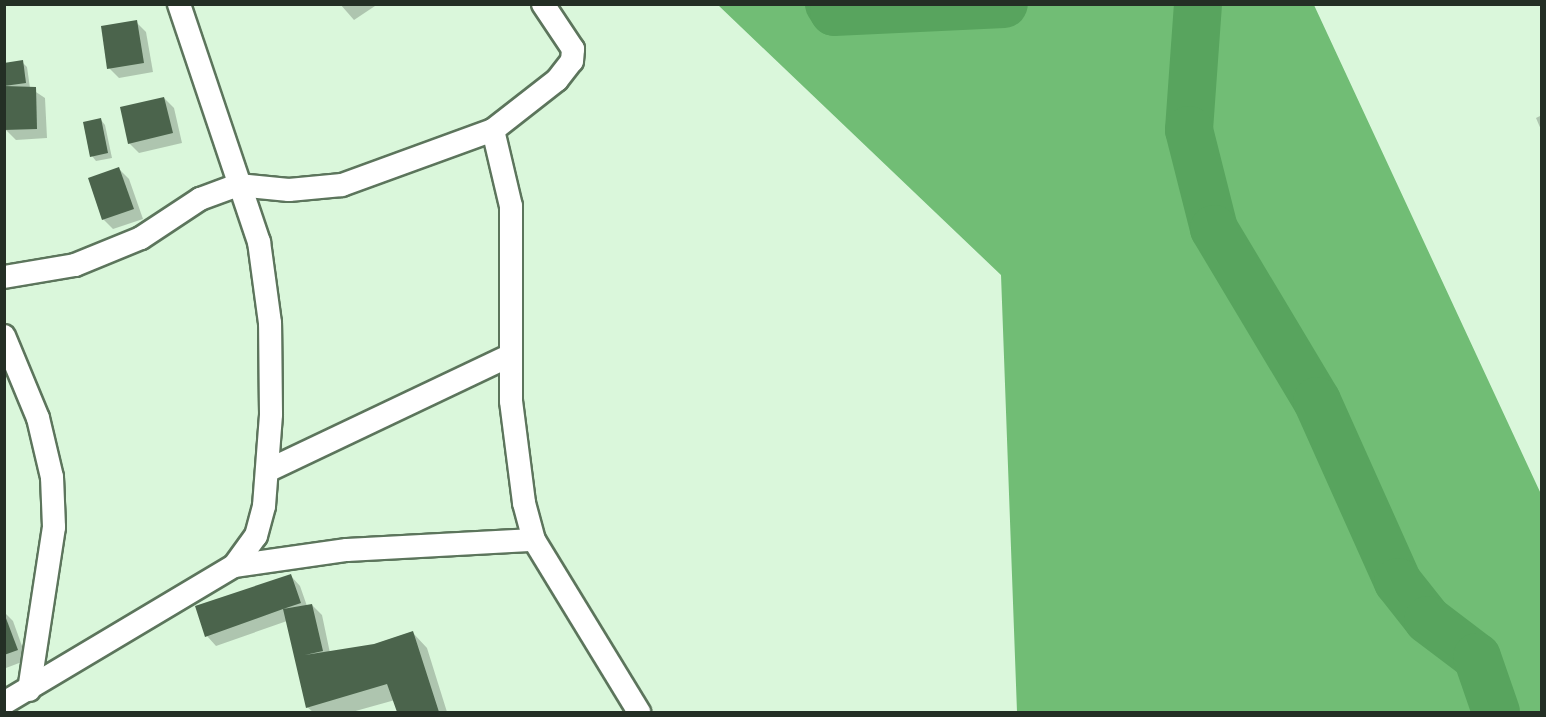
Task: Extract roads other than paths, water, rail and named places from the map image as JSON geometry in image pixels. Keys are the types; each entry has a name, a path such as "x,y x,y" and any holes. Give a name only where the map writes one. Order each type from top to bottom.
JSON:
{"street":[{"path":"179,4 259,242 270,323 269,470 264,506 255,536 234,566"},
{"path":"4,277 75,265 141,238 200,199 238,184 289,190 342,185 493,130 557,80 572,61 573,49 543,4"},
{"path":"493,130 512,206 509,356 524,503 534,540 639,712"},
{"path":"4,336 38,418 52,477 54,527 29,690"},
{"path":"269,470 509,356"},
{"path":"4,703 234,566 347,550 534,540"}],"waterway":[{"path":"829,4 834,12 1004,4"},
{"path":"1198,4 1189,130 1214,229 1317,401 1398,582 1428,620 1477,657 1496,712"}]}
